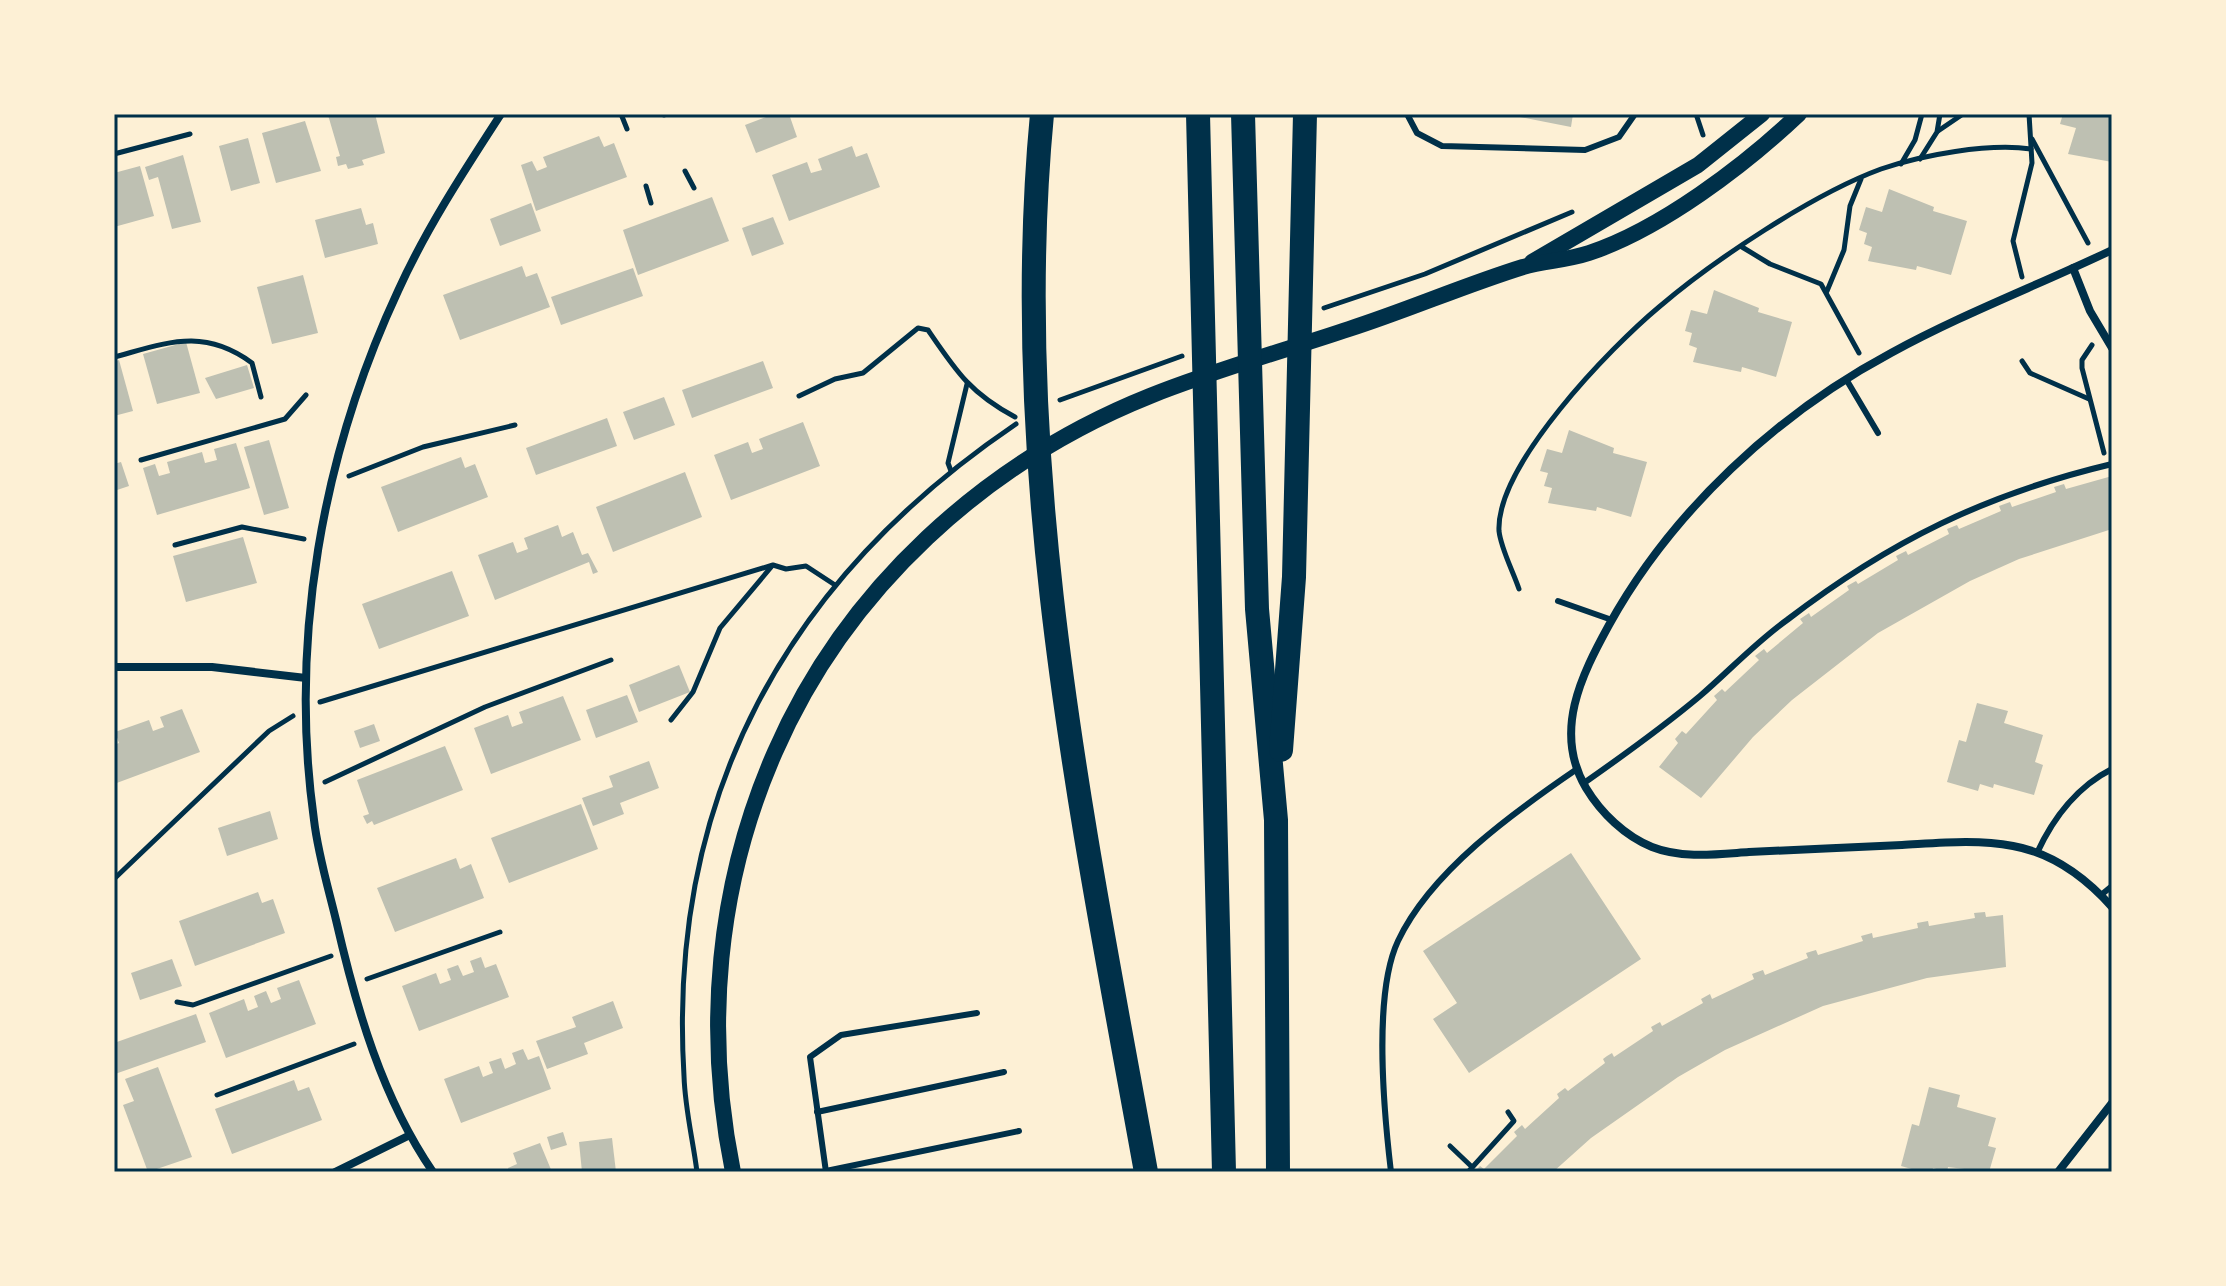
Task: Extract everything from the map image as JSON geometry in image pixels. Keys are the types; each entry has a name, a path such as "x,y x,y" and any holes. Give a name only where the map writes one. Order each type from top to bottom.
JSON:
{"highway":[{"path":"1042,114 1033,215 1033,342 1036,439 1047,552 1081,808 1146,1172"},
{"path":"1198,114 1224,1172"},
{"path":"1243,114 1257,609 1276,820"},
{"path":"1278,1172 1276,820 1294,577 1305,114"}],"main road":[{"path":"1524,267 1698,165 1762,114"},
{"path":"733,1172 721,1100 718,1003 727,902 737,854 768,768 806,687 840,635 891,572 945,520 999,479 1101,418 1148,397 1435,301 1524,267 1590,253 1669,212 1753,155 1799,114"}],"street":[{"path":"433,1172 408,1136 351,985 317,841 310,790 306,678 320,542 332,478 365,369 398,290 445,204 501,114"},
{"path":"2112,250 1914,341 1867,366 1758,445 1688,515 1652,559 1612,620 1589,662 1571,717 1570,738 1577,769 1584,783 1614,823 1652,847 1674,853 1704,855 1954,842 2012,846 2037,853 2078,875 2112,907"},
{"path":"2073,268 2090,311 2112,348"},
{"path":"114,667 212,667 306,678"},
{"path":"2058,1172 2112,1103"},
{"path":"335,1172 408,1136"}],"lane":[{"path":"1407,114 1417,133 1442,146 1585,150 1619,137 1635,114"},
{"path":"1846,379 1878,433"},
{"path":"1584,783 1647,740 1784,621 1848,576 1977,504 2058,477 2112,464"},
{"path":"1558,601 1612,620"},
{"path":"1391,1172 1384,1085 1387,996 1397,944 1417,908 1440,882 1522,807 1577,769"},
{"path":"2037,853 2047,831 2071,801 2087,784 2112,769"},
{"path":"2101,895 2112,886"},
{"path":"977,1013 841,1035 810,1057 826,1172 1019,1131"},
{"path":"817,1112 1004,1072"}],"path":[{"path":"621,114 627,129"},
{"path":"1696,114 1703,136"},
{"path":"1901,164 1915,140 1922,114"},
{"path":"1937,132 1940,114"},
{"path":"1919,160 1937,132 1963,114"},
{"path":"2022,278 2014,249 2013,228 2032,163 2029,114"},
{"path":"114,154 190,134"},
{"path":"2032,139 2095,258"},
{"path":"1519,589 1499,532 1506,499 1526,455 1564,403 1657,308 1777,224 1861,179 1901,164 2004,145 2031,149"},
{"path":"685,171 694,188"},
{"path":"1827,291 1844,250 1850,206 1861,179"},
{"path":"646,186 651,203"},
{"path":"1742,247 1770,264 1813,278 1827,291 1867,366"},
{"path":"799,396 835,379 863,373 918,328 928,330 967,384 984,401 1021,420"},
{"path":"114,357 182,339 205,341 252,363 261,397"},
{"path":"2093,345 2082,360 2103,450"},
{"path":"2022,361 2030,373 2089,399"},
{"path":"951,471 948,463 967,384"},
{"path":"141,460 285,419 306,395"},
{"path":"332,478 348,477 423,447 515,425"},
{"path":"175,545 242,527 320,542"},
{"path":"114,879 269,731 323,700 773,565 786,569 806,566 835,585"},
{"path":"671,720 693,692 720,628 773,565"},
{"path":"310,790 485,707 611,660"},
{"path":"351,985 500,932"},
{"path":"177,1002 193,1005 343,952"},
{"path":"217,1095 370,1038"},
{"path":"1450,1146 1470,1169 1514,1121 1508,1112"}],"building":[{"path":"375,114 385,153 362,160 364,165 348,169 346,164 338,166 336,157 340,156 328,115"},
{"path":"774,114 789,114 797,137 756,153 745,125"},
{"path":"1505,114 1573,114 1571,127"},
{"path":"2063,114 2112,114 2112,162 2068,154 2076,128 2060,124"},
{"path":"305,121 321,171 276,183 262,133"},
{"path":"599,136 604,147 614,143 627,177 536,211 521,165 532,161 537,171 547,167 543,157"},
{"path":"248,138 260,183 231,191 219,146"},
{"path":"852,146 856,157 867,153 880,187 789,221 772,175 807,162 811,173 822,170 818,159"},
{"path":"183,155 201,222 172,229 158,177 149,180 145,167"},
{"path":"140,166 154,216 114,227 114,173"},
{"path":"1889,189 1934,207 1933,211 1967,221 1951,275 1917,266 1916,270 1868,261 1872,247 1864,244 1867,233 1859,230 1866,207 1882,212"},
{"path":"712,197 729,241 638,275 623,230"},
{"path":"531,203 541,231 500,246 490,219"},
{"path":"361,208 366,225 373,223 378,244 325,258 315,220"},
{"path":"773,217 784,244 752,256 742,228"},
{"path":"522,266 526,277 537,273 550,307 460,340 443,295"},
{"path":"633,268 643,296 561,325 551,297"},
{"path":"303,275 318,333 272,344 257,287"},
{"path":"1714,290 1759,308 1758,312 1792,322 1776,377 1742,367 1741,372 1693,362 1697,348 1689,345 1692,333 1685,331 1691,310 1707,314"},
{"path":"186,342 200,393 157,404 143,354"},
{"path":"119,360 133,411 114,416 114,362"},
{"path":"763,361 773,388 692,418 682,390"},
{"path":"247,365 254,388 216,399 205,378"},
{"path":"664,397 675,425 634,440 623,412"},
{"path":"607,418 617,446 536,475 526,448"},
{"path":"803,422 820,466 731,500 714,455 748,442 752,453 763,449 759,439"},
{"path":"1569,430 1614,448 1613,453 1647,462 1631,517 1597,507 1596,511 1548,503 1552,488 1544,486 1548,473 1540,471 1547,449 1562,453"},
{"path":"269,440 289,508 264,515 244,447"},
{"path":"236,443 250,488 157,515 143,468 155,464 159,476 170,473 167,462 202,452 205,463 217,460 214,449"},
{"path":"461,457 465,468 475,464 488,497 398,532 381,487"},
{"path":"121,462 129,486 114,491 114,464"},
{"path":"685,472 702,517 613,552 596,507"},
{"path":"2112,476 2112,529 2019,559 1970,581 1878,633 1792,700 1753,737 1701,798 1659,767 1678,743 1675,739 1682,731 1686,734 1717,700 1714,696 1722,689 1725,692 1759,660 1755,656 1764,649 1767,653 1803,623 1800,619 1809,613 1811,617 1849,590 1847,586 1856,581 1858,584 1898,560 1896,556 1906,551 1908,555 1949,534 1947,529 1957,525 1959,529 2001,511 1999,506 2010,502 2012,507 2056,492 2054,487 2064,484 2066,489"},
{"path":"558,525 562,537 573,532 582,555 588,553 598,572 593,574 589,562 495,600 478,555 513,542 517,553 528,549 524,538"},
{"path":"243,537 257,583 186,602 173,556"},
{"path":"452,571 469,616 379,649 362,604"},
{"path":"679,665 690,692 639,712 629,685"},
{"path":"627,695 638,722 596,738 586,710"},
{"path":"563,696 581,740 491,774 474,728 508,715 512,727 523,723 519,712"},
{"path":"1977,703 2008,711 2004,723 2043,735 2035,762 2043,765 2034,795 1994,784 1993,788 1980,784 1978,791 1947,782 1959,740 1966,742"},
{"path":"182,709 200,752 114,784 114,745 119,743 115,732 149,720 153,731 164,727 160,717"},
{"path":"374,724 380,741 360,748 354,731"},
{"path":"445,746 463,790 374,825 372,821 367,824 363,816 369,814 357,780"},
{"path":"649,761 659,788 620,803 624,814 593,826 582,798 613,787 609,776"},
{"path":"581,804 598,849 509,883 491,838"},
{"path":"270,811 278,839 227,856 218,828"},
{"path":"1571,853 1641,959 1469,1073 1433,1019 1457,1003 1423,951"},
{"path":"456,858 460,869 471,864 484,898 395,932 377,888"},
{"path":"258,892 262,903 273,899 285,933 195,966 179,921"},
{"path":"1985,912 1986,917 2003,915 2006,967 1927,978 1823,1006 1725,1050 1678,1077 1591,1138 1553,1172 1474,1172 1480,1166 1484,1169 1517,1136 1514,1132 1522,1125 1525,1129 1559,1098 1557,1094 1565,1088 1568,1091 1605,1063 1603,1059 1612,1053 1614,1057 1653,1031 1651,1027 1660,1022 1662,1026 1703,1003 1701,999 1710,994 1712,999 1754,979 1752,974 1763,970 1765,975 1808,958 1806,953 1816,950 1818,955 1863,941 1861,936 1872,933 1873,938 1918,928 1917,923 1928,921 1929,926 1975,918 1974,913"},
{"path":"481,957 485,968 496,964 509,997 419,1031 402,986 436,973 440,984 451,980 447,969 458,965 463,976 474,972 470,961"},
{"path":"172,959 182,986 140,1000 131,973"},
{"path":"299,980 316,1024 226,1058 209,1013 244,999 248,1011 258,1007 254,996 266,991 271,1003 281,999 277,988"},
{"path":"613,1001 623,1028 584,1043 588,1054 547,1069 536,1041 576,1027 572,1017"},
{"path":"196,1014 206,1042 115,1074 114,1043"},
{"path":"523,1049 528,1060 539,1056 551,1089 461,1123 444,1079 479,1066 483,1077 493,1073 489,1062 501,1058 505,1069 516,1064 512,1053"},
{"path":"158,1067 192,1157 148,1172 123,1105 134,1101 125,1079"},
{"path":"294,1080 298,1091 309,1087 322,1120 232,1154 215,1109"},
{"path":"1929,1087 1960,1095 1957,1107 1996,1118 1988,1146 1996,1148 1989,1172 1948,1167 1947,1172 1933,1168 1932,1172 1922,1172 1901,1166 1912,1124 1919,1126"},
{"path":"563,1132 567,1145 551,1150 547,1137"},
{"path":"612,1138 616,1172 582,1172 579,1142"},
{"path":"540,1143 552,1172 509,1172 508,1168 517,1164 513,1153"}]}
